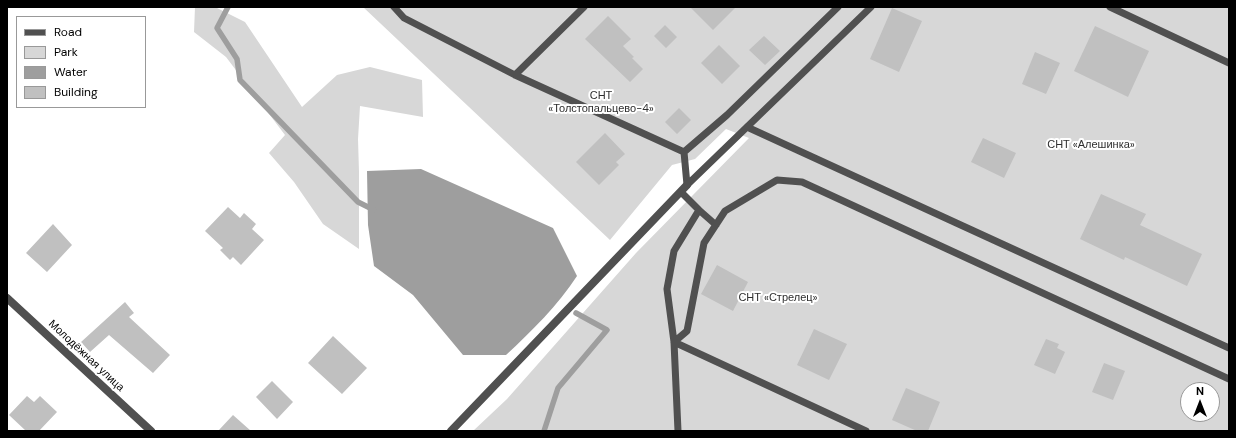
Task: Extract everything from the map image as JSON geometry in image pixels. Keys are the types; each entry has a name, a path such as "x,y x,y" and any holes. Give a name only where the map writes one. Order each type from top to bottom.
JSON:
{"street":[{"path":"451,431 687,185"},
{"name":"Молодёжная улица","path":"7,298 151,431"}],"lane":[{"path":"394,7 404,18 515,75 684,152"},
{"path":"515,75 584,7"},
{"path":"684,152 727,114 838,7"},
{"path":"687,185 871,7"},
{"path":"1110,7 1229,63"},
{"path":"747,127 1229,348"},
{"path":"684,152 687,185"},
{"path":"674,342 687,331 704,243 725,211 777,180 802,182 1229,379"},
{"path":"681,192 716,225"},
{"path":"678,431 674,342 667,289 674,251 699,210"},
{"path":"674,342 866,431"}],"green space":[{"path":"195,7 215,7 245,22 302,107 337,75 370,67 422,80 423,117 360,106 358,139 359,249 323,224 294,182 269,153 285,135 226,57 194,32"},
{"path":"363,7 1229,7 1229,431 473,431 507,399 636,253 749,138 726,129 695,159 672,165 610,240"}],"water":[{"path":"421,169 553,228 577,276 562,297 506,355 463,355 413,295 374,266 368,225 367,171"}],"building":[{"path":"690,7 736,7 713,30"},
{"path":"892,8 922,21 899,72 870,59"},
{"path":"608,16 631,39 623,46 643,69 630,82 585,39"},
{"path":"665,25 677,37 666,48 654,36"},
{"path":"1095,26 1149,51 1128,97 1074,71"},
{"path":"764,36 780,51 765,65 749,50"},
{"path":"719,45 740,66 722,84 701,63"},
{"path":"1035,52 1060,63 1046,94 1022,84"},
{"path":"679,108 691,120 677,134 665,122"},
{"path":"605,133 625,154 616,162 619,165 599,185 576,162"},
{"path":"983,138 1016,153 1004,178 971,162"},
{"path":"1101,194 1146,214 1140,225 1202,254 1187,286 1125,257 1124,260 1080,239"},
{"path":"228,207 240,218 244,213 256,224 252,229 264,240 241,265 233,257 230,260 220,250 223,248 205,231"},
{"path":"53,224 72,245 47,272 26,253"},
{"path":"717,265 748,282 733,311 701,294"},
{"path":"125,302 134,313 129,317 170,355 153,373 109,335 90,352 81,342"},
{"path":"814,329 847,344 829,380 797,365"},
{"path":"333,336 367,368 342,394 308,363"},
{"path":"1046,339 1059,344 1057,348 1065,352 1055,374 1034,365"},
{"path":"1104,363 1125,371 1113,400 1092,392"},
{"path":"272,381 293,402 277,419 256,397"},
{"path":"906,388 940,402 928,431 917,431 892,420"},
{"path":"27,396 34,402 40,396 57,412 39,431 26,431 9,415"},
{"path":"233,415 251,431 218,431"}],"waterway":[{"path":"228,7 217,28 237,59 240,80 358,202 374,210"},
{"path":"544,431 558,388 607,330 576,313"}],"park label":[{"name":"СНТ «Толстопальцево-4»","path":"601,102"},
{"name":"СНТ «Алешинка»","path":"1091,145"},
{"name":"СНТ «Стрелец»","path":"778,298"}]}
